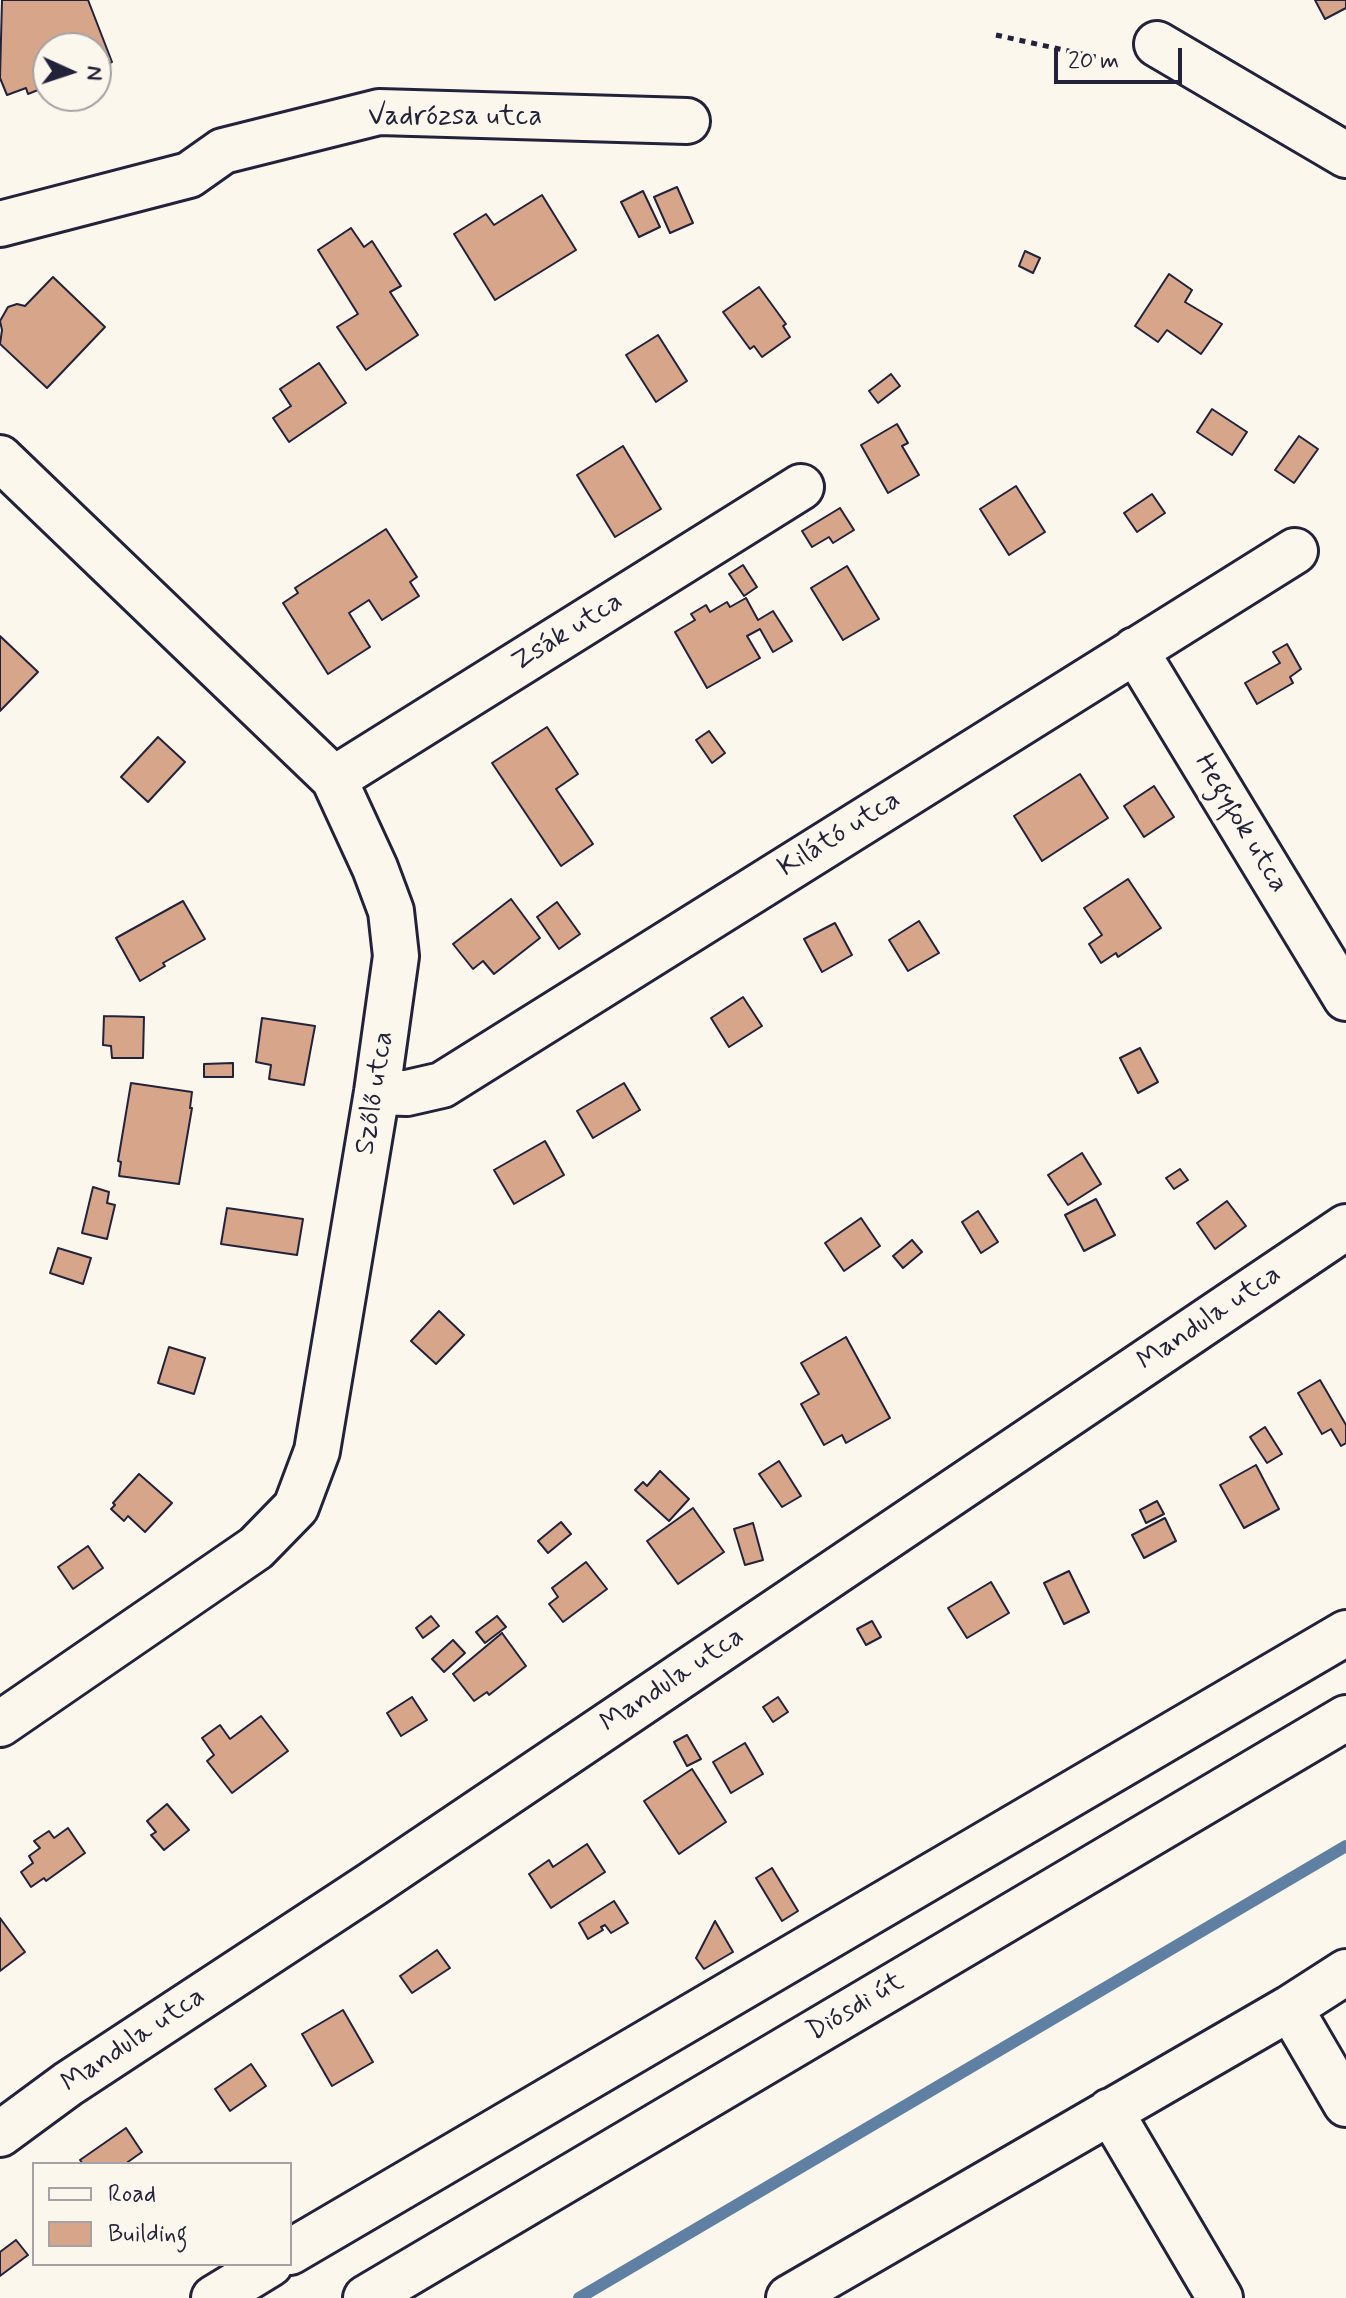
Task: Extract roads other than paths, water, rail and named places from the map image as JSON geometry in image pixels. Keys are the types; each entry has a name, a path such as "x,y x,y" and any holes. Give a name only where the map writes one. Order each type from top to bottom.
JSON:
{"street":[{"path":"1157,44 1346,155"},
{"name":"Vadrózsa utca","path":"0,224 189,175 223,151 379,112 687,121"},
{"name":"Szőlő utca","path":"0,458 334,779 391,911 396,956 377,1092 317,1451 296,1507 243,1557 0,1724"},
{"name":"Zsák utca","path":"334,779 801,487"},
{"name":"Kilátó utca","path":"377,1092 407,1093 442,1085 1295,551"},
{"name":"Hegyfok utca","path":"1135,650 1346,998"},
{"name":"Mandula utca","path":"0,2134 68,2084 371,1885 1346,1227"},
{"path":"292,2251 1346,1633"},
{"name":"Diósdi út","path":"366,2298 1346,1718"},
{"path":"789,2298 1290,2008 1346,1972"},
{"path":"1290,2008 1346,2104"},
{"path":"1110,2111 1220,2298"},
{"path":"214,2298 267,2266"}],"waterway":[{"path":"579,2298 1346,1846"}]}
